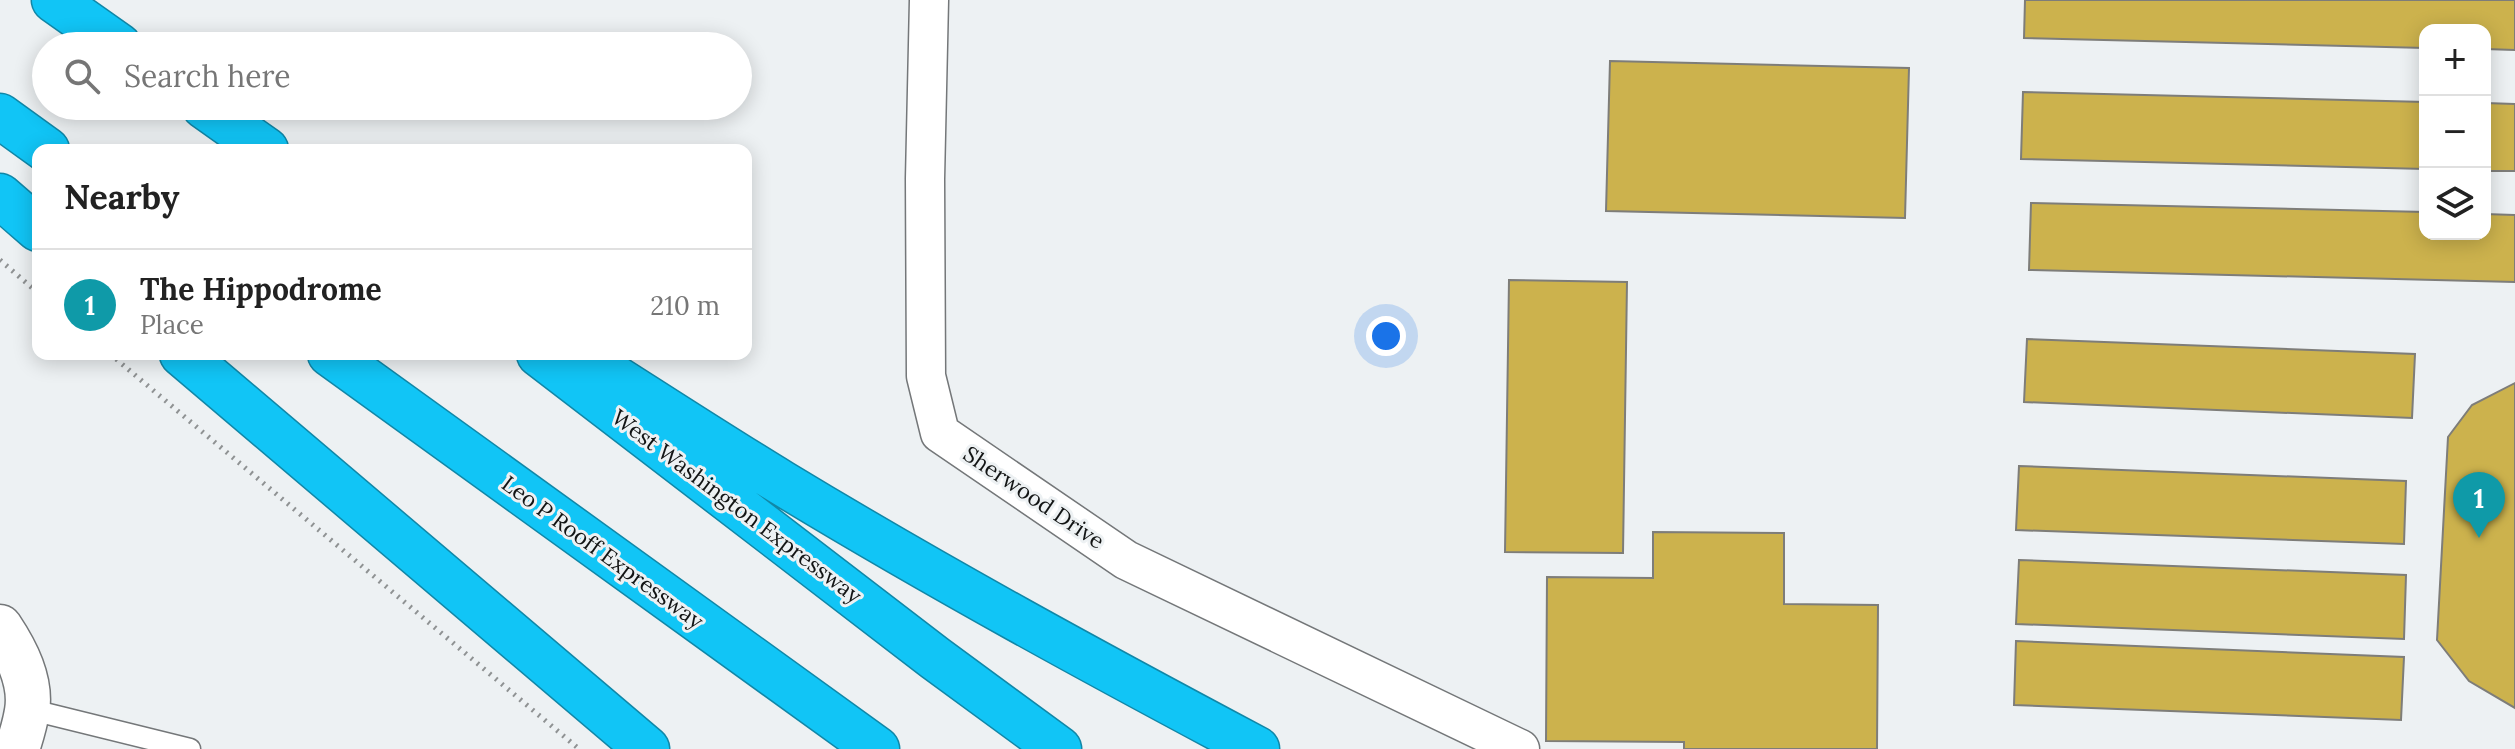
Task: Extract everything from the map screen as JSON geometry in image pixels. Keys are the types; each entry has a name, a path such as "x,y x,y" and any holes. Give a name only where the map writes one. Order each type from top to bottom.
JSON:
{"highway":[{"path":"54,0 99,32"},
{"path":"0,116 39,144"},
{"path":"224,120 258,144"},
{"path":"0,196 32,224"},
{"path":"189,360 647,749"},
{"name":"Leo P Rooff Expressway","path":"338,360 877,749"},
{"name":"West Washington Expressway","path":"547,360 935,658 1059,749"},
{"path":"587,360 782,483 1257,749"}],"main road":[{"path":"0,627 14,648 26,682 23,729"}],"street":[{"name":"Sherwood Drive","path":"929,0 925,179 926,376 940,433 1126,560 1520,749"}],"lane":[{"path":"23,729 190,749"}],"path":[{"path":"0,260 32,288"},
{"path":"117,360 579,749"}],"building":[{"path":"2025,0 2515,0 2515,50 2491,49 2491,24 2419,24 2419,48 2024,38"},
{"path":"1610,61 1909,68 1905,218 1606,211"},
{"path":"2023,92 2419,102 2419,169 2021,159"},
{"path":"2491,103 2515,104 2515,171 2491,171"},
{"path":"2031,203 2419,212 2419,240 2491,240 2491,214 2515,215 2515,282 2029,270"},
{"path":"1509,280 1627,282 1623,553 1505,552"},
{"path":"2027,339 2415,354 2412,418 2024,402"},
{"path":"2515,383 2515,708 2469,681 2437,640 2448,437 2472,405"},
{"path":"2019,466 2406,481 2404,544 2016,530"},
{"path":"1653,532 1784,533 1784,604 1878,605 1877,749 1684,749 1684,742 1546,741 1547,577 1653,578"},
{"path":"2019,560 2406,575 2404,639 2016,624"},
{"path":"2016,641 2404,657 2401,720 2014,705"}],"place":[{"name":"The Hippodrome","path":"2479,538"}]}
